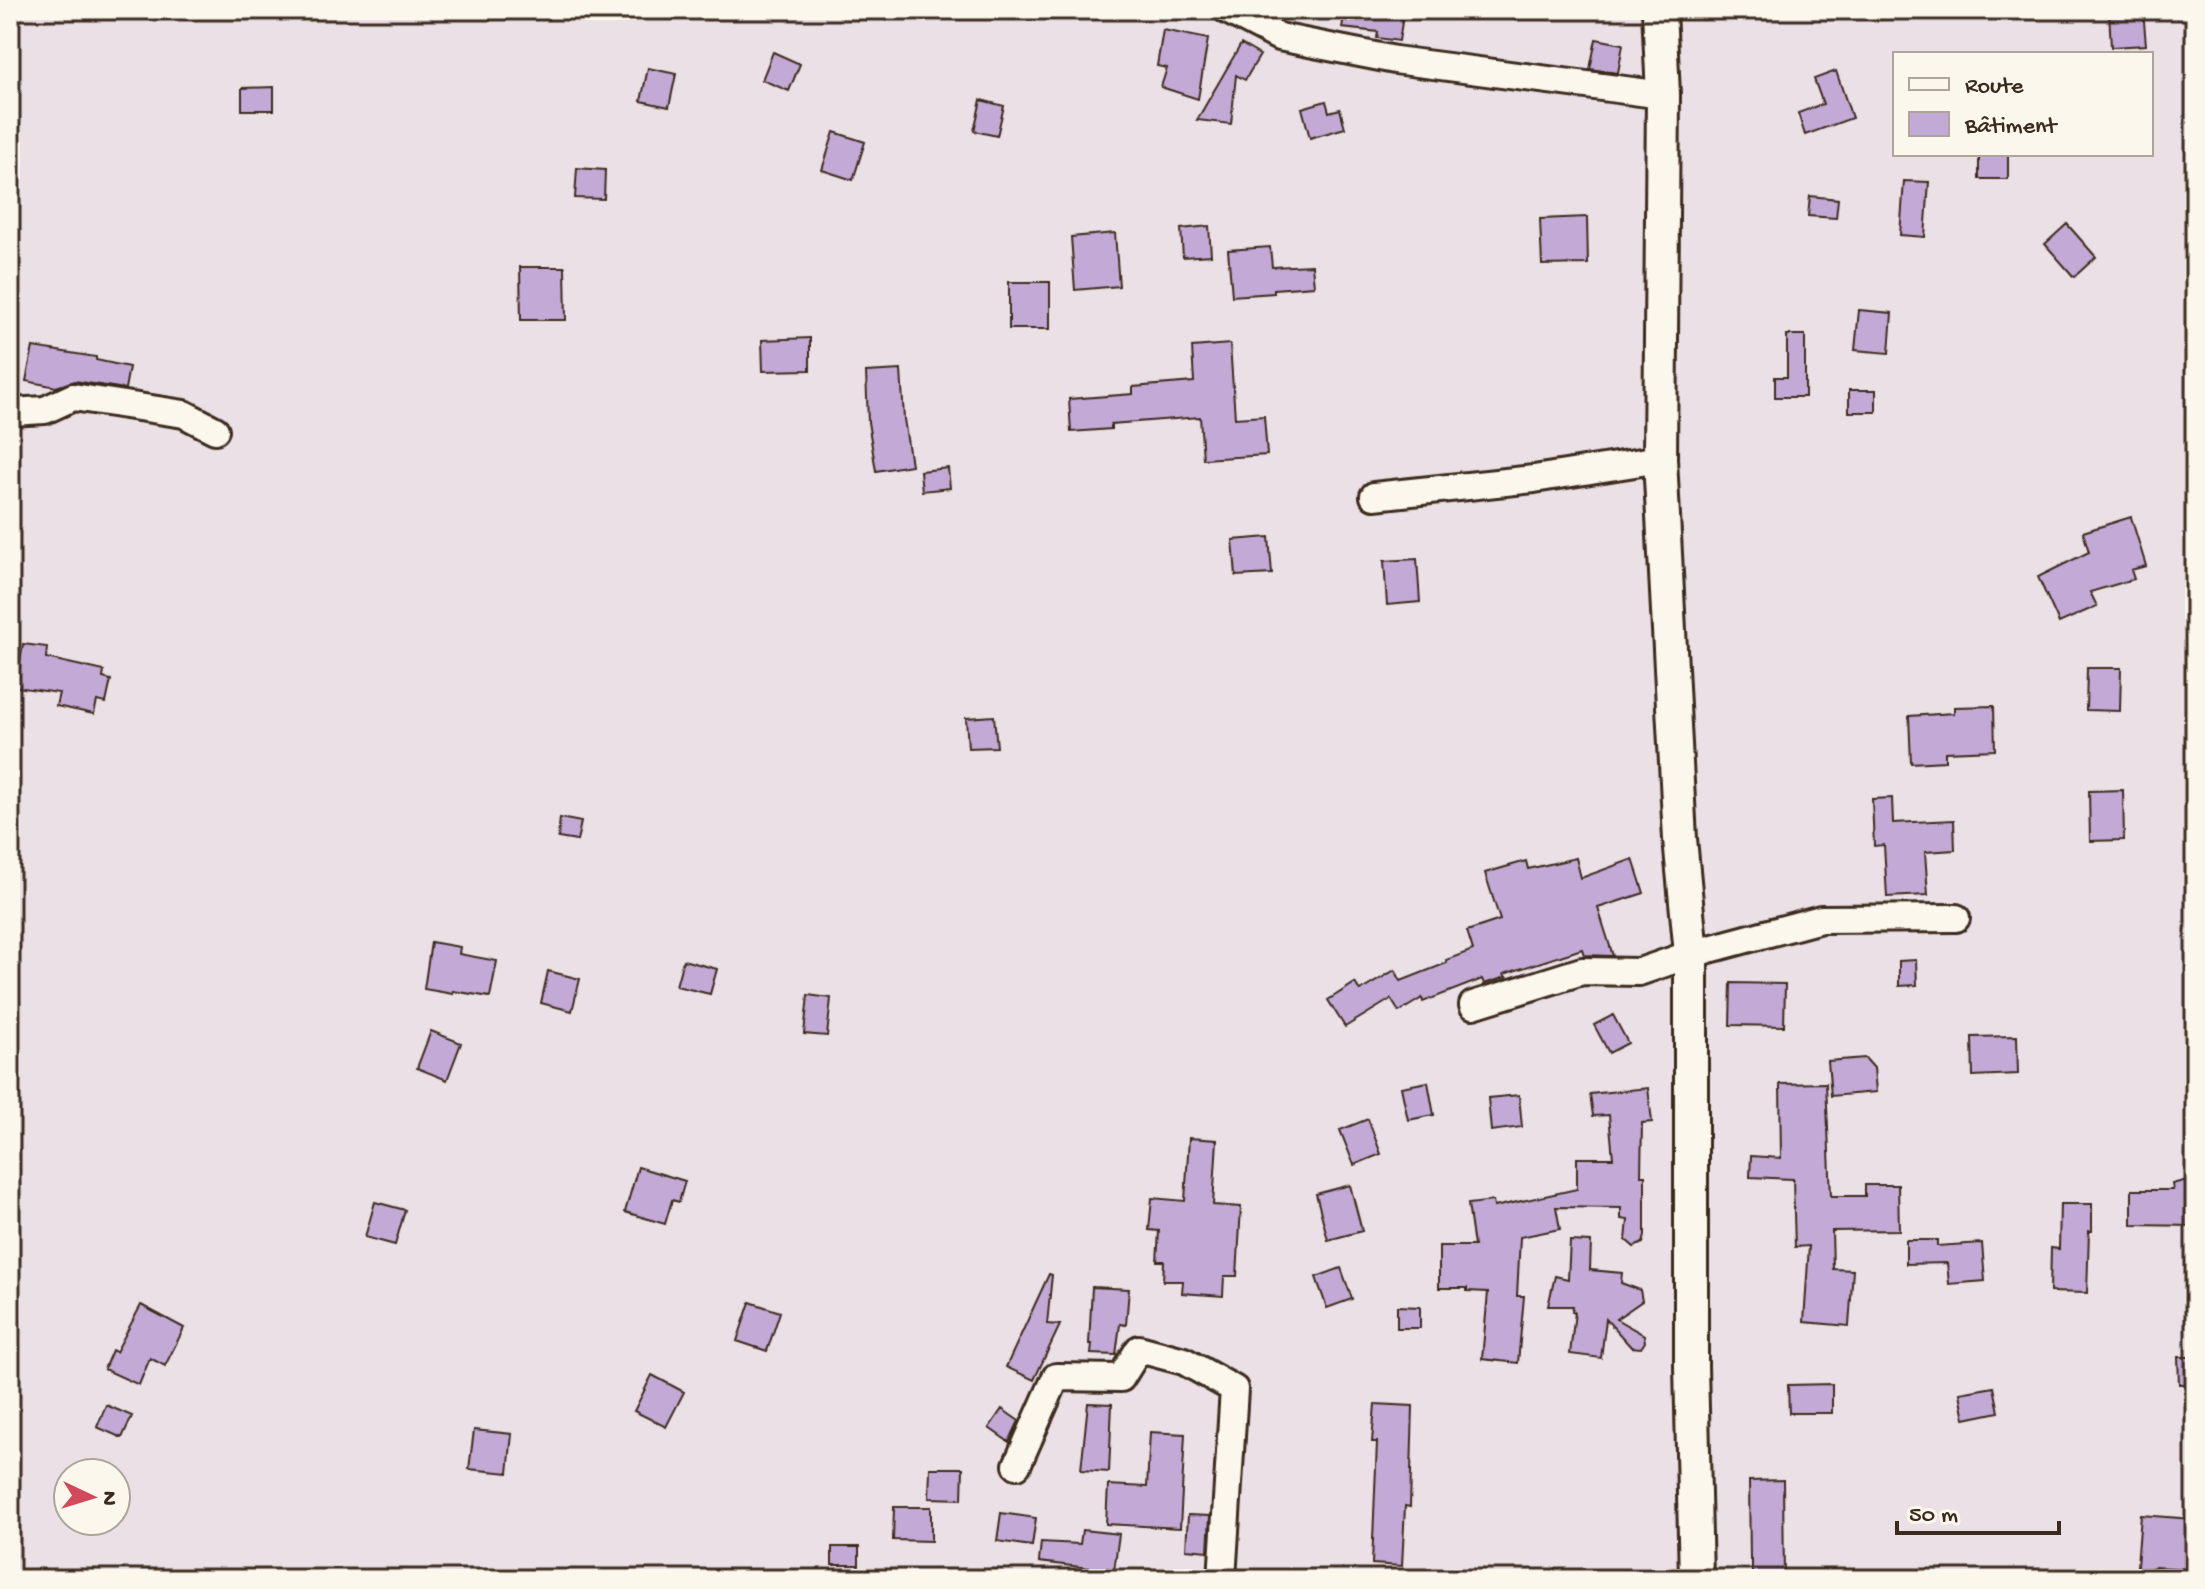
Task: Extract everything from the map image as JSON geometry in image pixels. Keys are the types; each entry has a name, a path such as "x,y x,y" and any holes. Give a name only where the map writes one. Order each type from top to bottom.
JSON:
{"main road":[{"path":"1659,10 1663,95 1660,459 1680,839 1691,954 1691,1366 1696,1579"}],"street":[{"path":"1227,10 1279,37 1395,60 1663,95"},
{"path":"10,412 45,410 73,397 184,414 215,430"},
{"path":"1374,496 1534,479 1660,459"},
{"path":"1473,1005 1582,971 1639,972 1691,954 1821,919 1956,918"},
{"path":"1017,1465 1056,1377 1121,1378 1139,1349 1184,1361 1234,1389 1222,1579"}],"building":[{"path":"1345,10 1404,10 1399,41 1377,38 1378,32 1342,28"},
{"path":"2143,10 2146,45 2111,47 2109,12"},
{"path":"1163,30 1208,39 1198,99 1161,87 1167,68 1157,66"},
{"path":"1596,39 1623,44 1618,73 1590,69"},
{"path":"1241,44 1260,55 1245,80 1236,75 1231,124 1197,120"},
{"path":"773,52 800,64 789,91 762,80"},
{"path":"648,68 676,74 669,107 641,101"},
{"path":"1836,71 1852,118 1805,135 1798,113 1823,104 1814,79"},
{"path":"274,87 274,110 242,110 242,88"},
{"path":"981,100 1004,106 997,136 974,131"},
{"path":"1326,101 1329,112 1340,109 1345,128 1310,138 1302,108"},
{"path":"834,132 865,142 853,180 822,170"},
{"path":"1979,156 2008,156 2008,179 1979,179"},
{"path":"577,168 605,170 604,199 575,198"},
{"path":"1904,181 1929,182 1925,237 1900,235"},
{"path":"1810,196 1838,199 1836,218 1808,216"},
{"path":"1587,217 1588,264 1542,265 1540,219"},
{"path":"2067,224 2096,257 2074,277 2045,244"},
{"path":"1209,226 1211,255 1183,257 1181,229"},
{"path":"1115,233 1119,286 1075,290 1071,237"},
{"path":"1270,247 1272,267 1312,265 1314,286 1232,296 1228,250"},
{"path":"520,267 565,267 566,320 521,320"},
{"path":"1009,282 1050,282 1050,329 1009,329"},
{"path":"1859,310 1892,313 1889,353 1855,350"},
{"path":"1787,335 1805,335 1805,397 1775,397 1775,377 1787,377"},
{"path":"810,338 810,370 763,371 762,340"},
{"path":"1230,344 1235,418 1264,416 1267,455 1203,459 1200,417 1111,424 1111,429 1071,432 1069,399 1133,394 1133,387 1194,382 1192,347"},
{"path":"33,347 96,357 96,360 129,367 125,389 75,381 56,387 26,381"},
{"path":"901,370 911,465 876,471 868,422 866,372"},
{"path":"1849,390 1876,390 1876,412 1849,412"},
{"path":"948,468 950,488 922,491 920,471"},
{"path":"2131,517 2146,566 2131,570 2134,579 2090,592 2097,606 2059,623 2038,577 2089,552 2083,532"},
{"path":"1269,537 1272,574 1236,576 1233,540"},
{"path":"1417,559 1420,602 1387,605 1384,561"},
{"path":"23,644 47,647 46,658 104,671 103,678 111,680 106,703 97,701 94,714 56,706 59,693 16,687"},
{"path":"2087,668 2121,668 2120,711 2086,710"},
{"path":"1994,706 1995,750 1945,752 1945,761 1911,763 1909,716 1954,713 1954,707"},
{"path":"994,716 997,747 968,748 966,718"},
{"path":"2123,790 2124,840 2090,841 2089,791"},
{"path":"1892,798 1893,823 1954,820 1955,850 1925,852 1928,895 1887,897 1884,845 1874,846 1872,799"},
{"path":"560,818 581,822 577,841 558,838"},
{"path":"1576,858 1581,878 1633,859 1644,893 1598,908 1613,956 1584,955 1582,949 1504,974 1506,977 1484,984 1482,979 1423,1002 1422,998 1399,1012 1391,999 1345,1027 1328,1000 1355,983 1360,991 1395,970 1401,981 1473,950 1467,931 1500,920 1485,873 1526,861 1528,869"},
{"path":"431,942 460,947 459,954 497,961 490,997 424,989"},
{"path":"683,960 717,969 710,994 676,986"},
{"path":"1916,960 1917,985 1899,986 1899,961"},
{"path":"548,971 580,979 572,1011 541,1003"},
{"path":"1731,983 1785,984 1784,1026 1730,1025"},
{"path":"808,995 831,998 827,1036 804,1034"},
{"path":"1613,1015 1628,1043 1609,1053 1594,1025"},
{"path":"431,1031 461,1043 447,1080 417,1068"},
{"path":"2017,1036 2018,1074 1973,1076 1972,1037"},
{"path":"1865,1058 1874,1068 1876,1092 1831,1096 1828,1061"},
{"path":"1428,1082 1434,1115 1408,1120 1401,1087"},
{"path":"1826,1083 1831,1196 1865,1196 1865,1185 1898,1185 1899,1230 1832,1231 1833,1269 1853,1270 1849,1326 1804,1322 1809,1246 1795,1247 1793,1179 1750,1177 1751,1156 1781,1158 1780,1084"},
{"path":"1648,1088 1652,1122 1642,1123 1641,1175 1645,1175 1643,1243 1634,1247 1626,1240 1628,1220 1621,1219 1621,1208 1556,1207 1560,1229 1520,1237 1517,1296 1524,1296 1518,1363 1482,1359 1488,1292 1439,1288 1439,1246 1474,1246 1468,1204 1493,1201 1494,1207 1577,1189 1577,1158 1613,1158 1609,1115 1593,1116 1590,1094"},
{"path":"1519,1095 1522,1127 1491,1131 1488,1098"},
{"path":"1368,1119 1381,1154 1354,1165 1340,1130"},
{"path":"1189,1138 1217,1140 1213,1205 1241,1207 1237,1276 1224,1276 1223,1296 1182,1293 1183,1281 1163,1281 1164,1261 1157,1261 1159,1231 1149,1230 1152,1198 1185,1201"},
{"path":"638,1167 685,1181 679,1202 672,1200 665,1224 625,1212"},
{"path":"2195,1178 2195,1226 2132,1225 2132,1190 2173,1190 2172,1184"},
{"path":"1350,1185 1362,1231 1328,1240 1316,1194"},
{"path":"375,1202 405,1210 395,1245 365,1237"},
{"path":"2060,1204 2092,1204 2087,1293 2050,1292 2051,1248 2059,1249"},
{"path":"1906,1240 1937,1240 1937,1246 1982,1243 1985,1281 1949,1284 1947,1263 1906,1264"},
{"path":"1570,1241 1591,1242 1590,1270 1622,1273 1621,1283 1640,1290 1642,1301 1616,1319 1644,1335 1645,1342 1641,1348 1631,1347 1606,1319 1601,1358 1570,1354 1573,1306 1548,1306 1555,1276 1568,1279"},
{"path":"1341,1268 1352,1299 1327,1308 1316,1277"},
{"path":"1049,1274 1052,1275 1047,1324 1060,1325 1034,1380 1006,1367"},
{"path":"1092,1287 1129,1289 1126,1325 1120,1324 1116,1355 1091,1354"},
{"path":"750,1302 780,1312 767,1351 737,1341"},
{"path":"141,1305 184,1328 165,1366 150,1358 139,1385 104,1369 112,1350 116,1352"},
{"path":"1397,1306 1420,1307 1420,1328 1397,1328"},
{"path":"2178,1357 2195,1357 2195,1384 2179,1384"},
{"path":"652,1375 684,1392 666,1427 634,1411"},
{"path":"1832,1384 1832,1413 1789,1413 1788,1385"},
{"path":"1994,1387 1999,1412 1965,1419 1960,1393"},
{"path":"1088,1403 1112,1404 1109,1472 1081,1470"},
{"path":"1375,1404 1413,1406 1410,1507 1405,1506 1402,1566 1372,1564 1377,1442 1372,1442"},
{"path":"106,1405 132,1416 122,1438 97,1427"},
{"path":"1002,1409 1019,1421 1009,1442 989,1428"},
{"path":"474,1430 512,1434 508,1473 469,1469"},
{"path":"1150,1432 1185,1434 1180,1528 1106,1524 1108,1485 1147,1487"},
{"path":"930,1468 963,1468 962,1499 929,1498"},
{"path":"1783,1480 1784,1579 1752,1579 1749,1481"},
{"path":"894,1507 931,1507 931,1541 893,1540"},
{"path":"1001,1513 1036,1518 1032,1546 997,1541"},
{"path":"1188,1515 1210,1516 1208,1551 1186,1549"},
{"path":"2141,1515 2192,1519 2188,1569 2155,1567 2154,1579 2136,1579"},
{"path":"1082,1530 1119,1534 1114,1571 1039,1562 1041,1542 1080,1544"},
{"path":"832,1547 859,1547 859,1565 832,1565"}]}
